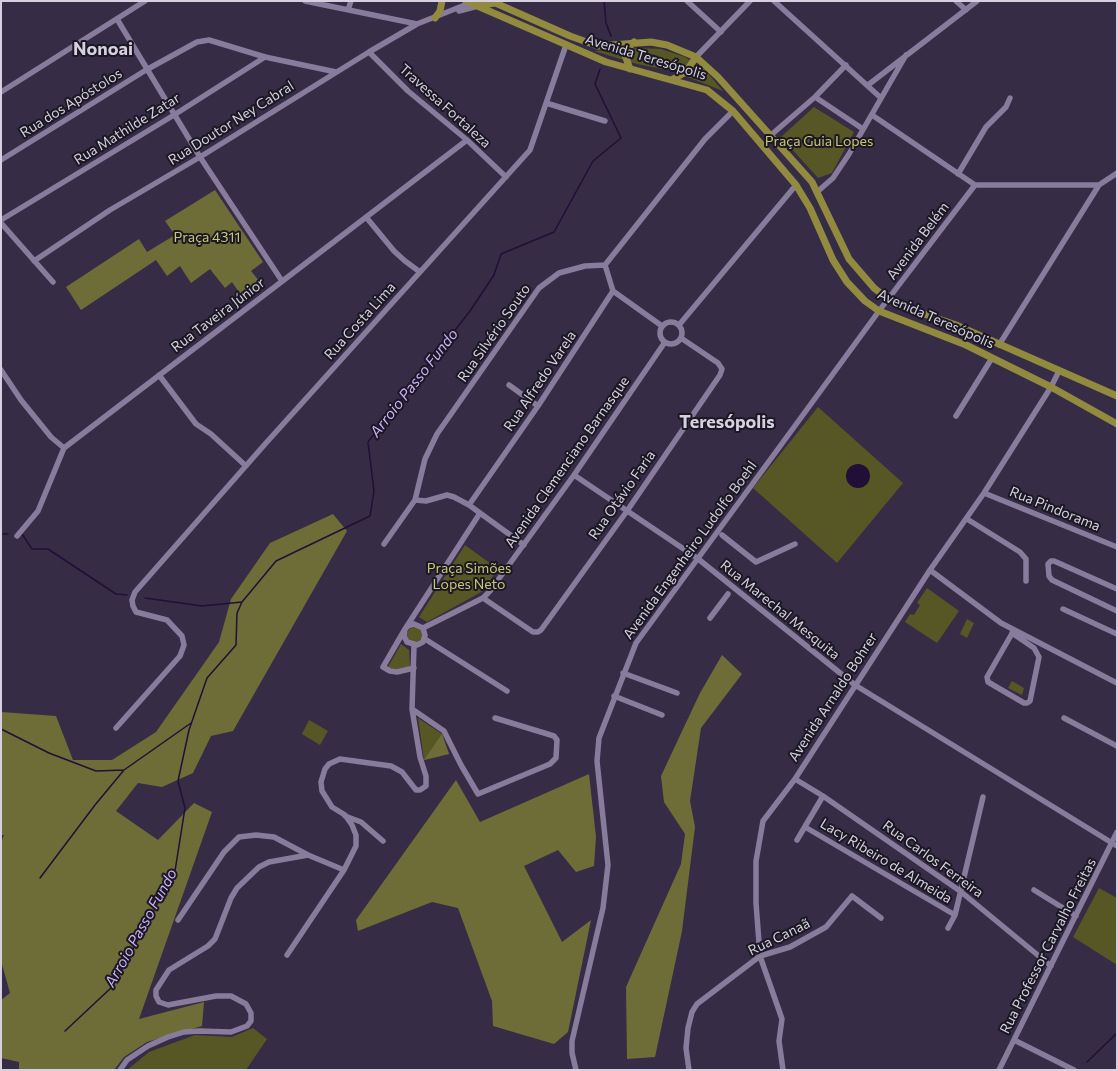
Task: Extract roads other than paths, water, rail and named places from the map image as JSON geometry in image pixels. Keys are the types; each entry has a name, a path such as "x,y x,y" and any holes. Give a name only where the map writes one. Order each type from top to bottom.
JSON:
{"main road":[{"path":"435,18 440,11 442,1"},
{"name":"Avenida Teresópolis","path":"474,2 488,4 493,2 570,36 598,46 634,42 652,42 667,45 696,57 714,73 812,182 849,259 870,284 888,299 907,308 956,325 1117,396"},
{"name":"Avenida Teresópolis","path":"474,2 606,62 673,79 707,90 733,111 803,194 833,260 847,282 865,301 879,311 937,332 1051,386 1117,424"},
{"path":"630,69 625,55 628,48 634,42"},
{"path":"673,79 686,72 696,57"}],"street":[{"path":"1,92 145,1"},
{"path":"305,1 417,24"},
{"path":"348,10 351,1"},
{"path":"687,1 721,32"},
{"path":"696,57 750,1"},
{"path":"774,1 881,98"},
{"path":"956,1 966,10"},
{"path":"868,85 977,1"},
{"name":"Rua Doutor Ney Cabral","path":"445,14 474,2"},
{"name":"Rua Doutor Ney Cabral","path":"34,261 110,210 200,157 368,52 417,24 474,2"},
{"path":"116,19 200,157 282,281"},
{"name":"Rua dos Apóstolos","path":"1,160 146,70 197,42 209,40 265,57 336,72"},
{"name":"Rua Costa Lima","path":"116,728 180,656 184,645 182,636 167,620 136,612 132,606 136,592 246,466 530,150 566,45"},
{"name":"Travessa Fortaleza","path":"368,52 408,91 467,140 506,177"},
{"path":"817,192 833,178 872,115 906,55"},
{"name":"Rua Mathilde Zatar","path":"1,222 265,57"},
{"path":"771,135 815,97 846,65"},
{"path":"815,97 863,129"},
{"path":"958,174 986,127 1006,107 1010,98"},
{"path":"546,103 604,121"},
{"path":"662,326 613,291 604,265 705,139 733,111"},
{"path":"872,115 975,185 1099,185"},
{"name":"Rua Taveira Júnior","path":"17,536 38,510 64,448 467,140"},
{"path":"999,345 1099,185 1117,173"},
{"path":"679,325 796,185"},
{"name":"Avenida Belém","path":"879,311 975,185"},
{"path":"366,217 394,252 420,272"},
{"path":"1,222 53,282"},
{"name":"Rua Silvério Souto","path":"384,544 415,500 425,460 437,434 539,288 560,273 585,266 604,265"},
{"name":"Rua Alfredo Varela","path":"469,505 538,406 613,291"},
{"name":"Avenida Engenheiro Ludolfo Boehl","path":"576,1070 572,1053 572,1041 601,915 608,865 607,842 597,761 599,738 623,673 636,642 879,311"},
{"path":"670,322 679,325 682,333 681,338 677,342 671,344 665,342 661,338 660,332 662,326 670,322"},
{"name":"Rua Otávio Faria","path":"483,598 533,632 538,632 627,511 720,375 722,369 718,363 681,338"},
{"name":"Avenida Clemenciano Barnasque","path":"423,628 483,598 490,591 574,475 665,342"},
{"path":"956,416 992,358"},
{"path":"1,370 30,413 51,437 64,448"},
{"name":"Avenida Arnaldo Bohrer","path":"782,1070 779,1041 782,1019 760,956 756,903 756,860 763,821 795,779 930,570 984,493 1059,371"},
{"path":"159,375 196,424 211,434 246,466"},
{"path":"509,385 538,406"},
{"name":"Rua Marechal Mesquita","path":"574,475 697,558 855,685 1115,844"},
{"name":"Rua Pindorama","path":"984,493 1117,548"},
{"path":"415,500 426,501 447,495 454,497 469,505 524,545"},
{"path":"414,668 397,672 390,671 383,667 405,629 480,513"},
{"path":"967,518 1020,552 1026,559 1026,581"},
{"path":"722,535 756,562 795,544"},
{"path":"1117,589 1054,561 1051,561 1048,564 1049,576 1052,580 1117,611"},
{"path":"930,570 1013,632 1034,648 1039,657 1030,701 1027,703 1024,703 988,682 987,677 1013,632"},
{"path":"710,618 728,594"},
{"path":"1063,609 1117,634"},
{"path":"405,629 414,624 423,628 425,639 507,691"},
{"path":"405,629 405,640 414,646"},
{"path":"1013,632 1117,683"},
{"path":"414,646 420,644 425,639"},
{"path":"383,841 361,822 345,816 332,807 322,791 321,782 325,769 334,761 340,759 398,768 416,790 420,790 426,786 426,776 420,757 412,709 414,646"},
{"path":"623,673 677,693"},
{"path":"614,696 662,716"},
{"path":"412,709 444,731 478,794 550,764 556,758 557,740 554,736 495,718"},
{"path":"1064,718 1117,746"},
{"name":"Rua Carlos Ferreira","path":"795,779 823,796 960,891 1051,966"},
{"path":"797,840 823,796"},
{"path":"948,928 955,915 983,797"},
{"path":"287,955 344,870 356,846 356,835 352,825 345,816"},
{"name":"Lacy Ribeiro de Almeida","path":"805,827 955,915"},
{"name":"Rua Professor Carvalho Freitas","path":"999,1070 1076,916 1115,844 1117,832"},
{"path":"178,920 224,852 239,837 256,835 274,837 308,855 344,870"},
{"path":"120,1070 127,1060 148,1046 168,1037 184,1032 231,1032 247,1026 252,1021 252,1013 246,1004 235,998 216,996 168,1005 159,1002 156,996 156,990 169,970 208,946 215,938 231,898 238,888 259,867 274,861 308,855"},
{"path":"1034,890 1076,916"},
{"name":"Rua Canaã","path":"689,1070 686,1048 688,1028 692,1012 697,1004 760,956 790,947 826,927 852,896 881,918"},
{"path":"1014,1040 1074,1070"}],"waterway":[{"name":"Arroio Passo Fundo","path":"604,1 606,23 611,36"},
{"name":"Arroio Passo Fundo","path":"65,1031 113,986 175,871 185,808 178,781 189,730 207,678 236,645 237,613 242,602 276,561 370,516 374,491 368,442 470,311 494,275 501,254 554,232 593,161 621,138 595,84 600,69"},
{"path":"1,534 8,534"},
{"path":"22,534 32,549 48,549 116,594 127,595"},
{"path":"145,598 202,606 242,602"},
{"path":"40,878 95,805 124,770 191,723"},
{"path":"1,729 49,753 96,771 124,770"},
{"path":"1087,1062 1117,1033"}],"district":[{"name":"Nonoai","path":"103,49"},
{"name":"Teresópolis","path":"727,422"}],"park label":[{"name":"Praça Guia Lopes","path":"819,141"},
{"name":"Praça 4311","path":"207,237"},
{"name":"Praça Simões Lopes Neto","path":"469,576"}]}
